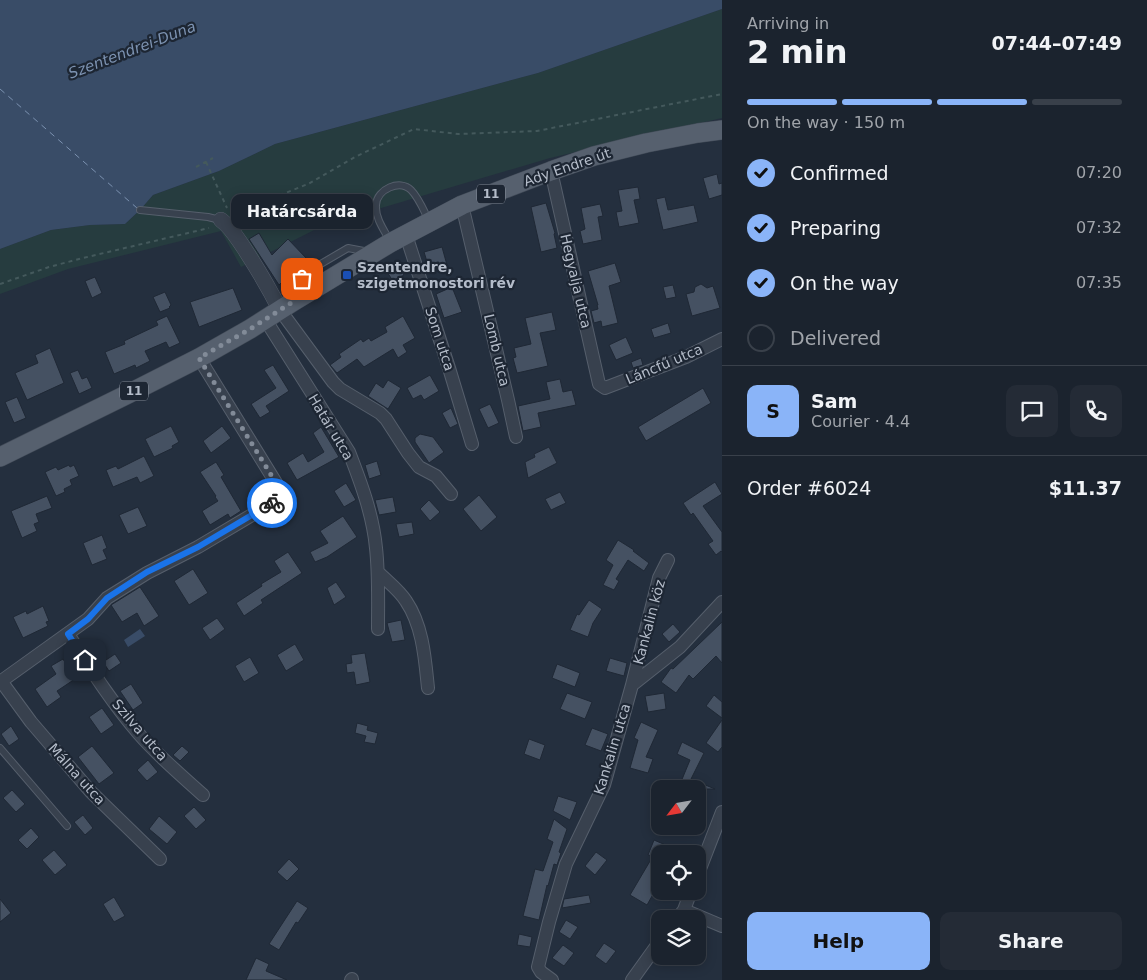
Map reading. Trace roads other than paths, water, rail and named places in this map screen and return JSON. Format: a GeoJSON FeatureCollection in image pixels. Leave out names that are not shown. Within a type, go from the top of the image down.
{"type":"FeatureCollection","features":[{"type":"Feature","properties":{"kind":"main road","name":"Ady Endre út"},"geometry":{"type":"LineString","coordinates":[[280,310],[391,243],[462,205],[594,156],[646,143],[722,130]]}},
{"type":"Feature","properties":{"kind":"main road","name":"11"},"geometry":{"type":"LineString","coordinates":[[0,457],[199,358],[280,310]]}},
{"type":"Feature","properties":{"kind":"street","name":"Hegyalja utca"},"geometry":{"type":"LineString","coordinates":[[550,171],[599,384],[605,388]]}},
{"type":"Feature","properties":{"kind":"street","name":"Lomb utca"},"geometry":{"type":"LineString","coordinates":[[462,205],[516,437]]}},
{"type":"Feature","properties":{"kind":"street"},"geometry":{"type":"LineString","coordinates":[[225,217],[266,283],[280,310],[333,382],[340,389],[380,413],[419,467],[436,476],[451,494]]}},
{"type":"Feature","properties":{"kind":"street","name":"Som utca"},"geometry":{"type":"LineString","coordinates":[[391,243],[446,359],[472,444]]}},
{"type":"Feature","properties":{"kind":"street","name":"Határ utca"},"geometry":{"type":"LineString","coordinates":[[280,310],[349,452],[364,491],[371,518],[379,573],[378,629]]}},
{"type":"Feature","properties":{"kind":"street","name":"Láncfű utca"},"geometry":{"type":"LineString","coordinates":[[605,388],[686,357],[722,339]]}},
{"type":"Feature","properties":{"kind":"street"},"geometry":{"type":"LineString","coordinates":[[0,682],[88,619],[107,598],[147,572],[198,547],[278,500],[281,491],[199,358]]}},
{"type":"Feature","properties":{"kind":"street","name":"Kankalin köz"},"geometry":{"type":"LineString","coordinates":[[632,685],[659,578],[668,560]]}},
{"type":"Feature","properties":{"kind":"street"},"geometry":{"type":"LineString","coordinates":[[379,573],[396,588],[412,611],[421,639],[428,688]]}},
{"type":"Feature","properties":{"kind":"street","name":"Kankalin utca"},"geometry":{"type":"LineString","coordinates":[[552,980],[541,972],[538,966],[549,922],[566,864],[604,785],[632,685],[680,648],[722,602]]}},
{"type":"Feature","properties":{"kind":"street","name":"Szilva utca"},"geometry":{"type":"LineString","coordinates":[[68,634],[103,688],[138,733],[203,795]]}},
{"type":"Feature","properties":{"kind":"street","name":"Málna utca"},"geometry":{"type":"LineString","coordinates":[[0,682],[31,722],[91,792],[160,860]]}},
{"type":"Feature","properties":{"kind":"street"},"geometry":{"type":"LineString","coordinates":[[706,853],[722,812]]}},
{"type":"Feature","properties":{"kind":"street"},"geometry":{"type":"LineString","coordinates":[[706,921],[722,926]]}},
{"type":"Feature","properties":{"kind":"street"},"geometry":{"type":"LineString","coordinates":[[632,980],[651,954]]}},
{"type":"Feature","properties":{"kind":"lane"},"geometry":{"type":"LineString","coordinates":[[391,243],[376,216],[376,204],[379,195],[390,186],[402,185],[411,190],[430,222]]}},
{"type":"Feature","properties":{"kind":"lane"},"geometry":{"type":"LineString","coordinates":[[140,210],[225,217]]}},
{"type":"Feature","properties":{"kind":"lane"},"geometry":{"type":"LineString","coordinates":[[0,748],[67,826]]}},
{"type":"Feature","properties":{"kind":"water","name":"Szentendrei-Duna"},"geometry":{"type":"Polygon","coordinates":[[[0,0],[722,0],[722,9],[538,73],[275,144],[219,171],[153,195],[125,224],[90,225],[51,230],[0,249],[0,0]]]}},
{"type":"Feature","properties":{"kind":"water"},"geometry":{"type":"Polygon","coordinates":[[[140,629],[145,636],[128,647],[124,640],[140,629]]]}},
{"type":"Feature","properties":{"kind":"place","name":"Szentendre, szigetmonostori rév"},"geometry":{"type":"Point","coordinates":[347,275]}},
{"type":"Feature","properties":{"kind":"place","name":"Határcsárda"},"geometry":{"type":"Point","coordinates":[302,279]}}]}
